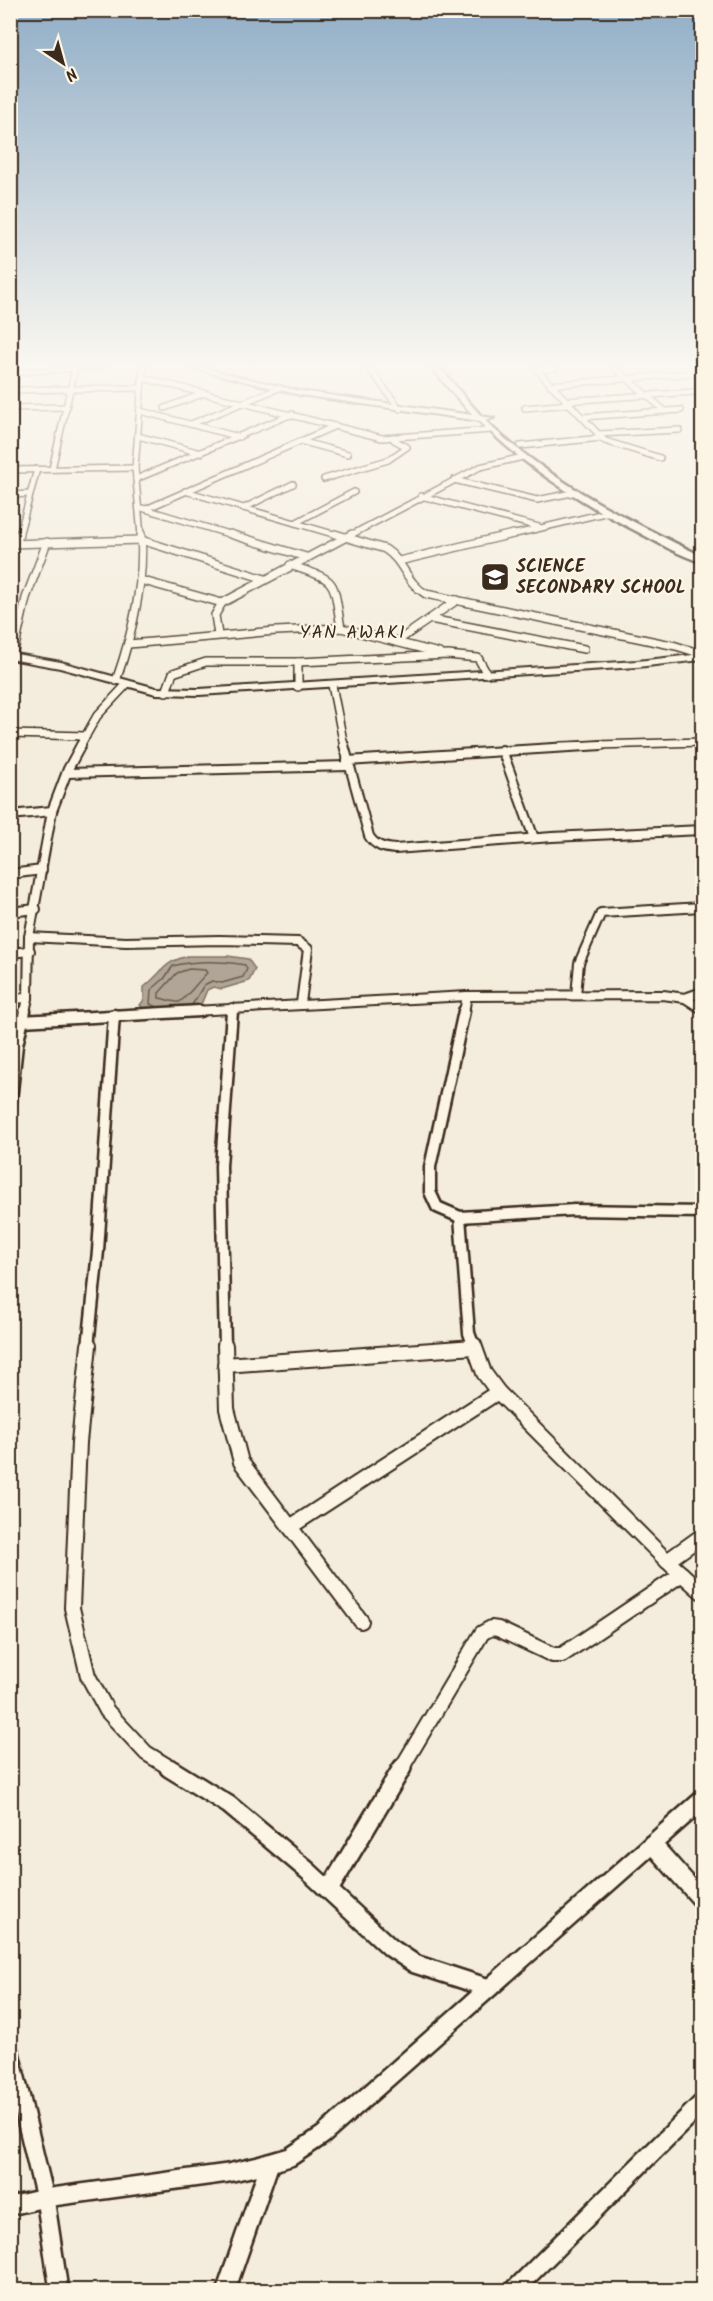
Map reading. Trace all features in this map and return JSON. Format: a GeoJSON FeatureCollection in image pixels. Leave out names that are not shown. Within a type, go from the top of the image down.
{"type":"FeatureCollection","features":[{"type":"Feature","properties":{"kind":"highway"},"geometry":{"type":"LineString","coordinates":[[552,475],[609,512],[702,559]]}},
{"type":"Feature","properties":{"kind":"highway"},"geometry":{"type":"LineString","coordinates":[[566,475],[635,519],[702,551]]}},
{"type":"Feature","properties":{"kind":"street"},"geometry":{"type":"LineString","coordinates":[[35,475],[14,543],[141,540],[265,579]]}},
{"type":"Feature","properties":{"kind":"street"},"geometry":{"type":"LineString","coordinates":[[116,681],[129,644],[140,580],[141,540],[136,475]]}},
{"type":"Feature","properties":{"kind":"street"},"geometry":{"type":"LineString","coordinates":[[136,479],[145,475]]}},
{"type":"Feature","properties":{"kind":"street"},"geometry":{"type":"LineString","coordinates":[[146,509],[221,475]]}},
{"type":"Feature","properties":{"kind":"street"},"geometry":{"type":"LineString","coordinates":[[324,479],[336,475]]}},
{"type":"Feature","properties":{"kind":"street"},"geometry":{"type":"LineString","coordinates":[[218,635],[215,615],[222,603],[290,565],[464,475]]}},
{"type":"Feature","properties":{"kind":"street"},"geometry":{"type":"LineString","coordinates":[[454,480],[537,500],[577,492]]}},
{"type":"Feature","properties":{"kind":"street"},"geometry":{"type":"LineString","coordinates":[[244,508],[293,484]]}},
{"type":"Feature","properties":{"kind":"street"},"geometry":{"type":"LineString","coordinates":[[185,491],[385,549],[395,555],[413,587],[426,594],[676,646],[702,655]]}},
{"type":"Feature","properties":{"kind":"street"},"geometry":{"type":"LineString","coordinates":[[295,523],[354,492]]}},
{"type":"Feature","properties":{"kind":"street"},"geometry":{"type":"LineString","coordinates":[[10,495],[30,494]]}},
{"type":"Feature","properties":{"kind":"street"},"geometry":{"type":"LineString","coordinates":[[422,496],[542,528]]}},
{"type":"Feature","properties":{"kind":"street"},"geometry":{"type":"LineString","coordinates":[[138,506],[306,557]]}},
{"type":"Feature","properties":{"kind":"street"},"geometry":{"type":"LineString","coordinates":[[399,561],[609,512]]}},
{"type":"Feature","properties":{"kind":"street"},"geometry":{"type":"LineString","coordinates":[[47,542],[26,598],[20,637],[12,656],[62,665],[126,685],[166,692],[225,692],[332,685],[702,655]]}},
{"type":"Feature","properties":{"kind":"street"},"geometry":{"type":"LineString","coordinates":[[290,565],[326,577],[333,583],[341,628]]}},
{"type":"Feature","properties":{"kind":"street"},"geometry":{"type":"LineString","coordinates":[[140,580],[222,603]]}},
{"type":"Feature","properties":{"kind":"street"},"geometry":{"type":"LineString","coordinates":[[396,642],[457,600]]}},
{"type":"Feature","properties":{"kind":"street"},"geometry":{"type":"LineString","coordinates":[[430,619],[584,649]]}},
{"type":"Feature","properties":{"kind":"street"},"geometry":{"type":"LineString","coordinates":[[129,644],[218,635],[341,628],[448,655]]}},
{"type":"Feature","properties":{"kind":"street"},"geometry":{"type":"LineString","coordinates":[[166,692],[173,673],[198,664],[448,655],[477,657],[487,674]]}},
{"type":"Feature","properties":{"kind":"street"},"geometry":{"type":"LineString","coordinates":[[298,662],[298,687]]}},
{"type":"Feature","properties":{"kind":"street"},"geometry":{"type":"LineString","coordinates":[[11,1104],[14,1046],[28,998],[29,937],[36,909],[52,811],[67,773],[86,736],[104,706],[126,685]]}},
{"type":"Feature","properties":{"kind":"street"},"geometry":{"type":"LineString","coordinates":[[332,685],[348,763],[369,836],[371,842],[379,846],[395,849],[534,838],[702,830]]}},
{"type":"Feature","properties":{"kind":"street"},"geometry":{"type":"LineString","coordinates":[[10,734],[86,736]]}},
{"type":"Feature","properties":{"kind":"street"},"geometry":{"type":"LineString","coordinates":[[67,773],[348,763],[601,744],[702,742]]}},
{"type":"Feature","properties":{"kind":"street"},"geometry":{"type":"LineString","coordinates":[[502,750],[534,838]]}},
{"type":"Feature","properties":{"kind":"street"},"geometry":{"type":"LineString","coordinates":[[10,815],[52,811]]}},
{"type":"Feature","properties":{"kind":"street"},"geometry":{"type":"LineString","coordinates":[[10,874],[42,870]]}},
{"type":"Feature","properties":{"kind":"street"},"geometry":{"type":"LineString","coordinates":[[576,995],[574,980],[578,960],[601,913],[702,908]]}},
{"type":"Feature","properties":{"kind":"street"},"geometry":{"type":"LineString","coordinates":[[10,912],[36,909]]}},
{"type":"Feature","properties":{"kind":"street"},"geometry":{"type":"LineString","coordinates":[[29,937],[126,942],[219,940],[298,942],[308,949],[301,1003]]}},
{"type":"Feature","properties":{"kind":"street"},"geometry":{"type":"LineString","coordinates":[[10,953],[30,951]]}},
{"type":"Feature","properties":{"kind":"street"},"geometry":{"type":"LineString","coordinates":[[22,1021],[301,1003],[467,996],[663,995],[685,998],[702,992]]}},
{"type":"Feature","properties":{"kind":"street"},"geometry":{"type":"LineString","coordinates":[[467,996],[430,1167],[430,1192],[437,1207],[460,1217],[573,1210],[702,1212]]}},
{"type":"Feature","properties":{"kind":"street"},"geometry":{"type":"LineString","coordinates":[[10,999],[28,998]]}},
{"type":"Feature","properties":{"kind":"street"},"geometry":{"type":"LineString","coordinates":[[685,998],[702,1010]]}},
{"type":"Feature","properties":{"kind":"street"},"geometry":{"type":"LineString","coordinates":[[232,1008],[221,1166],[227,1409],[241,1462],[361,1621]]}},
{"type":"Feature","properties":{"kind":"street"},"geometry":{"type":"LineString","coordinates":[[114,1015],[98,1251],[79,1442],[72,1608],[88,1676],[107,1711],[146,1753],[229,1805],[329,1890],[392,1948],[415,1964],[489,1988]]}},
{"type":"Feature","properties":{"kind":"street"},"geometry":{"type":"LineString","coordinates":[[460,1217],[468,1323],[484,1373],[498,1392],[682,1575],[702,1592]]}},
{"type":"Feature","properties":{"kind":"street"},"geometry":{"type":"LineString","coordinates":[[225,1365],[474,1347]]}},
{"type":"Feature","properties":{"kind":"street"},"geometry":{"type":"LineString","coordinates":[[290,1527],[498,1392]]}},
{"type":"Feature","properties":{"kind":"street"},"geometry":{"type":"LineString","coordinates":[[668,1561],[702,1536]]}},
{"type":"Feature","properties":{"kind":"street"},"geometry":{"type":"LineString","coordinates":[[329,1890],[482,1633],[491,1628],[498,1629],[553,1656],[562,1655],[682,1575]]}},
{"type":"Feature","properties":{"kind":"street"},"geometry":{"type":"LineString","coordinates":[[10,2206],[45,2198],[228,2173],[290,2157],[323,2135],[702,1800]]}},
{"type":"Feature","properties":{"kind":"street"},"geometry":{"type":"LineString","coordinates":[[652,1844],[702,1900]]}},
{"type":"Feature","properties":{"kind":"street"},"geometry":{"type":"LineString","coordinates":[[10,2053],[45,2198],[59,2290]]}},
{"type":"Feature","properties":{"kind":"street"},"geometry":{"type":"LineString","coordinates":[[514,2290],[702,2103]]}},
{"type":"Feature","properties":{"kind":"street"},"geometry":{"type":"LineString","coordinates":[[226,2290],[270,2163]]}},
{"type":"Feature","properties":{"kind":"water"},"geometry":{"type":"Polygon","coordinates":[[[188,956],[228,956],[248,959],[255,969],[249,981],[222,989],[213,987],[207,990],[202,1002],[195,1010],[158,1012],[145,1009],[140,1005],[144,1000],[144,987],[168,964],[188,956]]]}},
{"type":"Feature","properties":{"kind":"place","name":"SCIENCE SECONDARY SCHOOL"},"geometry":{"type":"Point","coordinates":[495,577]}},
{"type":"Feature","properties":{"kind":"district","name":"YAN AWAKI"},"geometry":{"type":"Point","coordinates":[353,633]}}]}
